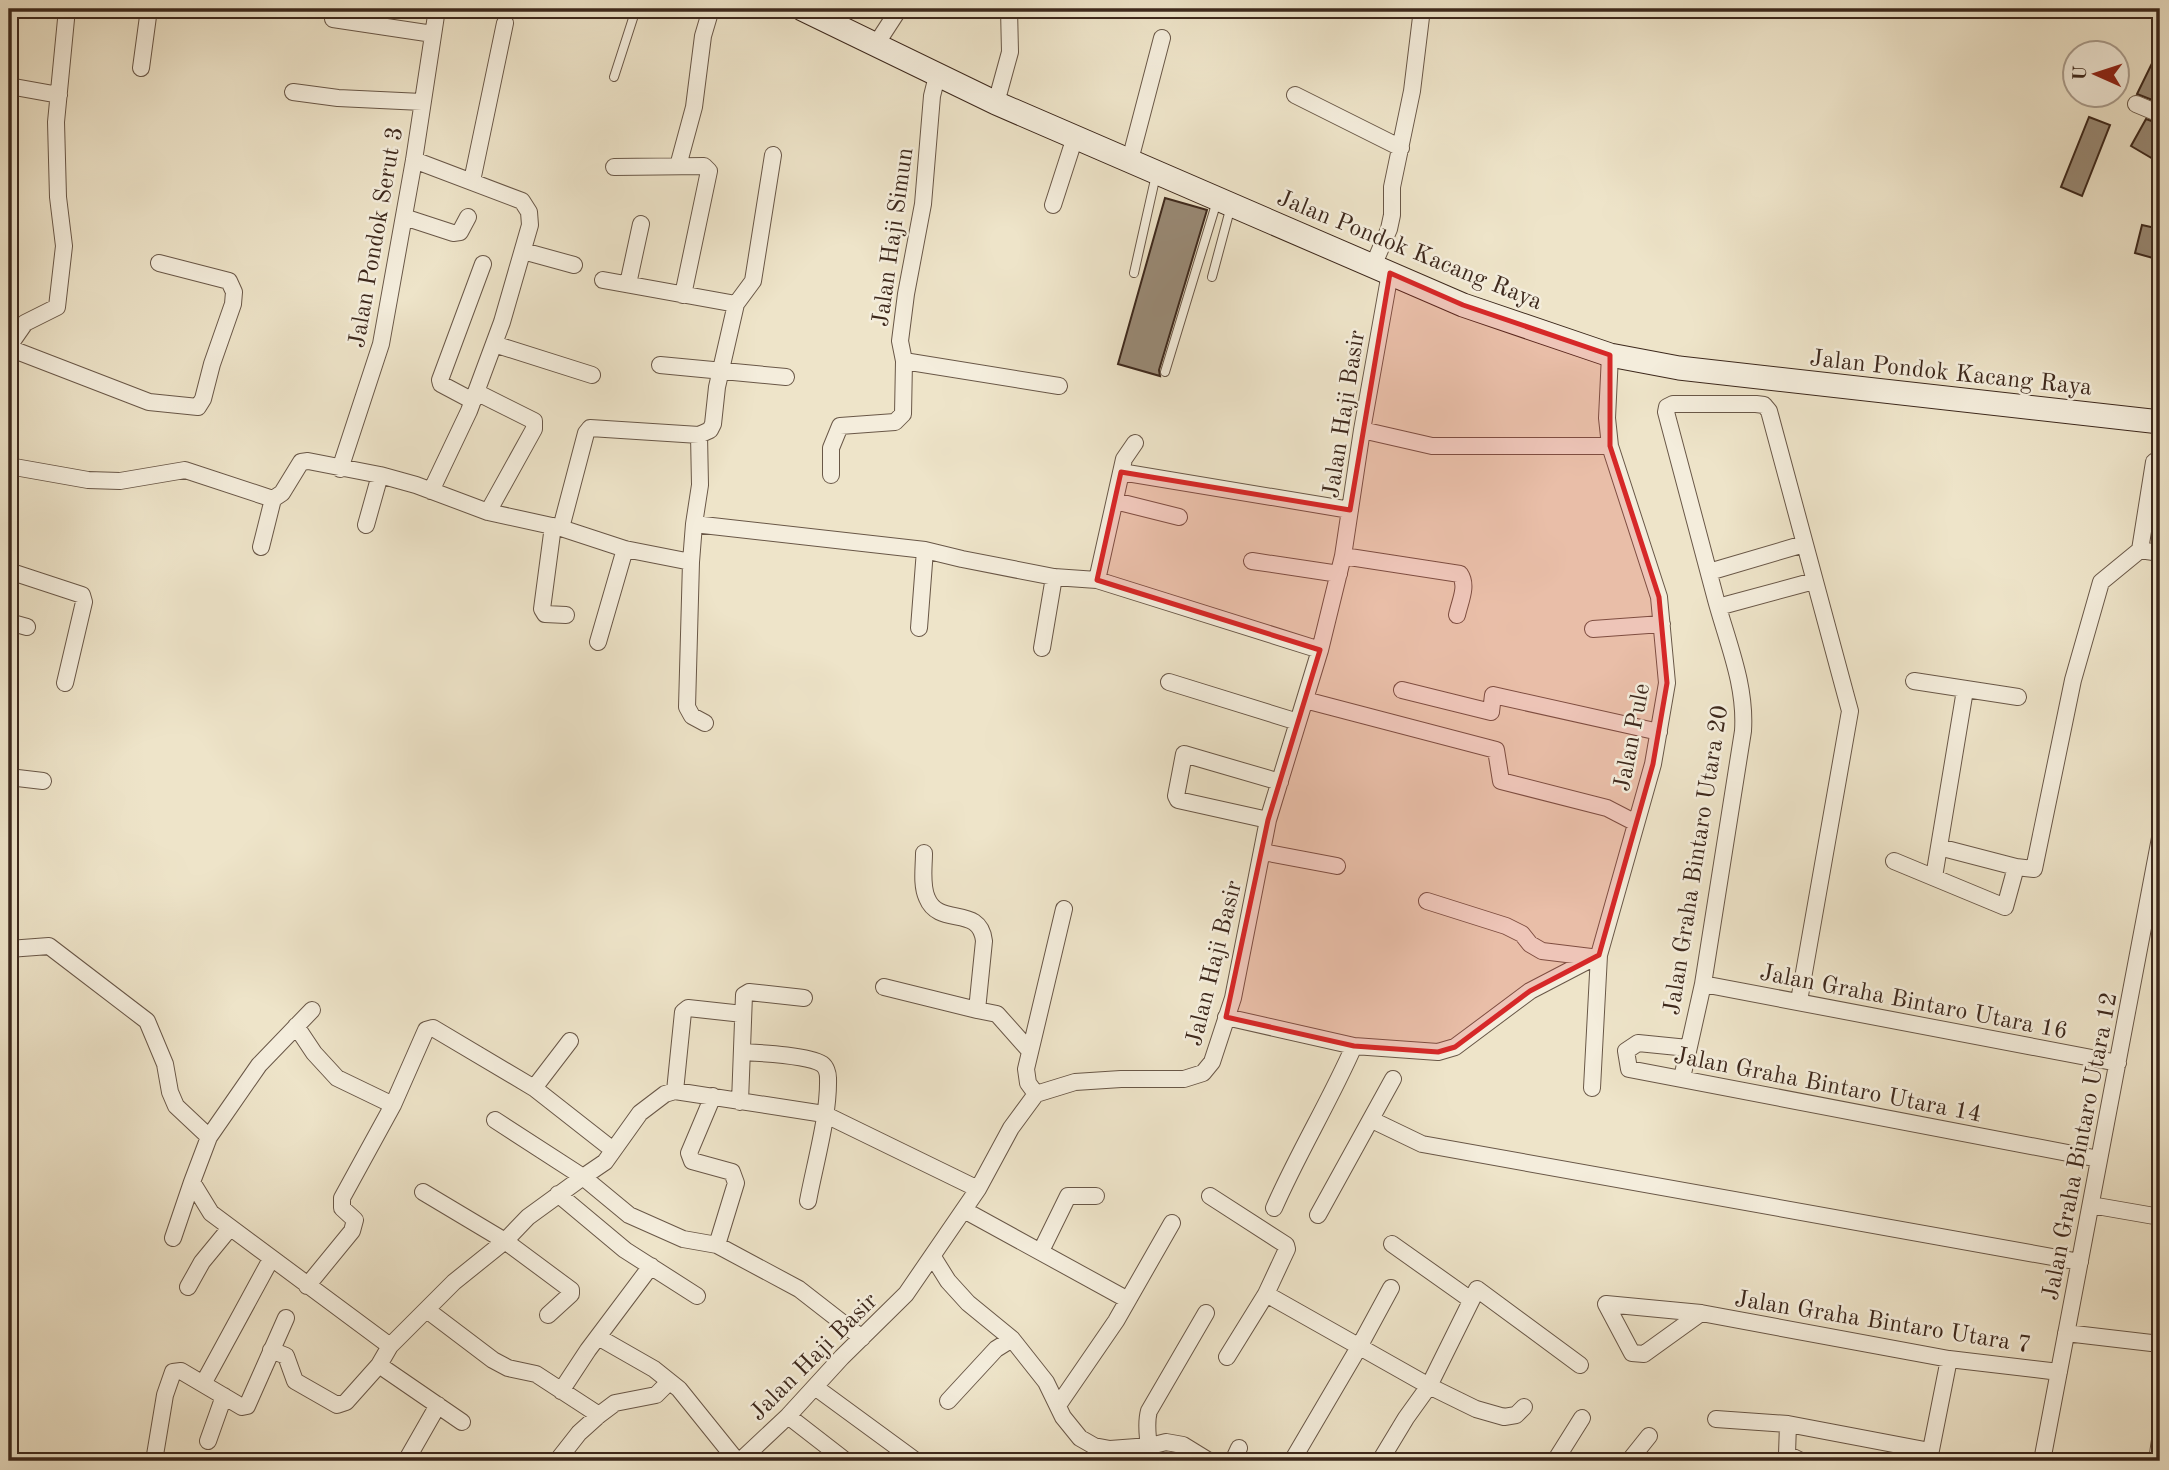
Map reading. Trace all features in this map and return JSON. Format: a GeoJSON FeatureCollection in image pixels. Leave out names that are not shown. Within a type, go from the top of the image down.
{"type":"FeatureCollection","features":[{"type":"Feature","properties":{"kind":"main road","name":"Jalan Pondok Kacang Raya"},"geometry":{"type":"LineString","coordinates":[[802,9],[996,103],[1463,305],[1610,355],[1679,368],[2160,422]]}},
{"type":"Feature","properties":{"kind":"street"},"geometry":{"type":"LineString","coordinates":[[67,9],[56,122],[58,197],[64,246],[57,307],[25,323],[9,347],[149,402],[198,407],[203,399],[233,304],[234,292],[229,281],[159,263]]}},
{"type":"Feature","properties":{"kind":"street"},"geometry":{"type":"LineString","coordinates":[[141,68],[149,9]]}},
{"type":"Feature","properties":{"kind":"street","name":"Jalan Pondok Serut 3"},"geometry":{"type":"LineString","coordinates":[[340,469],[381,344],[414,160],[437,9]]}},
{"type":"Feature","properties":{"kind":"street"},"geometry":{"type":"LineString","coordinates":[[678,166],[694,107],[703,36],[711,9]]}},
{"type":"Feature","properties":{"kind":"street"},"geometry":{"type":"LineString","coordinates":[[875,46],[899,9]]}},
{"type":"Feature","properties":{"kind":"street"},"geometry":{"type":"LineString","coordinates":[[996,103],[1010,52],[1010,9]]}},
{"type":"Feature","properties":{"kind":"street","name":"Jalan Haji Basir"},"geometry":{"type":"LineString","coordinates":[[738,1461],[788,1416],[906,1294],[978,1189],[1012,1128],[1035,1094],[1075,1083],[1121,1079],[1184,1079],[1203,1073],[1212,1062],[1233,998],[1268,820],[1320,650],[1343,556],[1362,429],[1381,269],[1392,215],[1392,187],[1412,91],[1422,9]]}},
{"type":"Feature","properties":{"kind":"street"},"geometry":{"type":"LineString","coordinates":[[333,19],[433,33]]}},
{"type":"Feature","properties":{"kind":"street"},"geometry":{"type":"LineString","coordinates":[[472,181],[505,23]]}},
{"type":"Feature","properties":{"kind":"street"},"geometry":{"type":"LineString","coordinates":[[1130,160],[1162,38]]}},
{"type":"Feature","properties":{"kind":"street","name":"Jalan Haji Simun"},"geometry":{"type":"LineString","coordinates":[[831,475],[831,448],[840,426],[895,422],[903,414],[904,362],[900,341],[923,204],[932,96],[937,76]]}},
{"type":"Feature","properties":{"kind":"street"},"geometry":{"type":"LineString","coordinates":[[9,86],[59,95]]}},
{"type":"Feature","properties":{"kind":"street"},"geometry":{"type":"LineString","coordinates":[[293,92],[338,98],[422,102]]}},
{"type":"Feature","properties":{"kind":"street"},"geometry":{"type":"LineString","coordinates":[[1296,95],[1401,148]]}},
{"type":"Feature","properties":{"kind":"street"},"geometry":{"type":"LineString","coordinates":[[2136,104],[2160,114]]}},
{"type":"Feature","properties":{"kind":"street"},"geometry":{"type":"LineString","coordinates":[[1053,205],[1074,137]]}},
{"type":"Feature","properties":{"kind":"street"},"geometry":{"type":"LineString","coordinates":[[566,615],[545,614],[542,609],[557,527],[586,433],[590,429],[699,435],[710,430],[736,304],[753,281],[773,155]]}},
{"type":"Feature","properties":{"kind":"street"},"geometry":{"type":"LineString","coordinates":[[414,160],[522,201],[527,206],[530,225],[475,397],[431,491]]}},
{"type":"Feature","properties":{"kind":"street"},"geometry":{"type":"LineString","coordinates":[[614,167],[704,166],[709,172],[684,295]]}},
{"type":"Feature","properties":{"kind":"street"},"geometry":{"type":"LineString","coordinates":[[404,217],[453,233],[460,232],[468,217]]}},
{"type":"Feature","properties":{"kind":"street"},"geometry":{"type":"LineString","coordinates":[[628,284],[641,223]]}},
{"type":"Feature","properties":{"kind":"street"},"geometry":{"type":"LineString","coordinates":[[523,251],[574,265]]}},
{"type":"Feature","properties":{"kind":"street"},"geometry":{"type":"LineString","coordinates":[[482,264],[440,380],[441,384],[534,421],[534,429],[488,512]]}},
{"type":"Feature","properties":{"kind":"street"},"geometry":{"type":"LineString","coordinates":[[603,280],[736,304]]}},
{"type":"Feature","properties":{"kind":"street"},"geometry":{"type":"LineString","coordinates":[[494,344],[592,375]]}},
{"type":"Feature","properties":{"kind":"street","name":"Jalan Pule"},"geometry":{"type":"LineString","coordinates":[[1592,1088],[1595,956],[1653,764],[1667,683],[1659,597],[1610,446],[1607,418],[1610,355]]}},
{"type":"Feature","properties":{"kind":"street"},"geometry":{"type":"LineString","coordinates":[[904,362],[1059,386]]}},
{"type":"Feature","properties":{"kind":"street"},"geometry":{"type":"LineString","coordinates":[[660,365],[786,377]]}},
{"type":"Feature","properties":{"kind":"street","name":"Jalan Graha Bintaro Utara 20"},"geometry":{"type":"LineString","coordinates":[[1682,1078],[1703,984],[1745,709],[1742,686],[1718,607],[1666,412],[1667,407],[1673,404],[1764,405],[1769,411],[1804,544]]}},
{"type":"Feature","properties":{"kind":"street"},"geometry":{"type":"LineString","coordinates":[[1362,429],[1432,446],[1610,446]]}},
{"type":"Feature","properties":{"kind":"street"},"geometry":{"type":"LineString","coordinates":[[699,435],[700,485],[691,562],[687,707],[692,716],[705,723]]}},
{"type":"Feature","properties":{"kind":"street"},"geometry":{"type":"LineString","coordinates":[[1097,580],[1121,472],[1127,452],[1135,443]]}},
{"type":"Feature","properties":{"kind":"street"},"geometry":{"type":"LineString","coordinates":[[1939,846],[2016,867],[2034,869],[2074,680],[2101,582],[2140,550],[2154,462],[2160,458]]}},
{"type":"Feature","properties":{"kind":"street"},"geometry":{"type":"LineString","coordinates":[[261,547],[273,499],[282,493],[301,462],[316,462],[380,475],[488,512],[557,527],[625,549],[691,562]]}},
{"type":"Feature","properties":{"kind":"street"},"geometry":{"type":"LineString","coordinates":[[9,466],[99,481],[120,481],[185,470],[273,499]]}},
{"type":"Feature","properties":{"kind":"street"},"geometry":{"type":"LineString","coordinates":[[1121,472],[1350,510]]}},
{"type":"Feature","properties":{"kind":"street"},"geometry":{"type":"LineString","coordinates":[[366,525],[380,475]]}},
{"type":"Feature","properties":{"kind":"street"},"geometry":{"type":"LineString","coordinates":[[1115,501],[1179,517]]}},
{"type":"Feature","properties":{"kind":"street"},"geometry":{"type":"LineString","coordinates":[[694,524],[925,550],[1054,577],[1097,580],[1320,650]]}},
{"type":"Feature","properties":{"kind":"street"},"geometry":{"type":"LineString","coordinates":[[1709,572],[1804,544],[1850,711],[1798,1001]]}},
{"type":"Feature","properties":{"kind":"street"},"geometry":{"type":"LineString","coordinates":[[598,642],[625,549]]}},
{"type":"Feature","properties":{"kind":"street"},"geometry":{"type":"LineString","coordinates":[[919,628],[925,550]]}},
{"type":"Feature","properties":{"kind":"street"},"geometry":{"type":"LineString","coordinates":[[2140,550],[2160,553]]}},
{"type":"Feature","properties":{"kind":"street"},"geometry":{"type":"LineString","coordinates":[[1343,556],[1460,574],[1464,588],[1457,615]]}},
{"type":"Feature","properties":{"kind":"street"},"geometry":{"type":"LineString","coordinates":[[1252,561],[1339,574]]}},
{"type":"Feature","properties":{"kind":"street"},"geometry":{"type":"LineString","coordinates":[[9,571],[82,595],[83,603],[65,683]]}},
{"type":"Feature","properties":{"kind":"street"},"geometry":{"type":"LineString","coordinates":[[1042,648],[1054,577]]}},
{"type":"Feature","properties":{"kind":"street"},"geometry":{"type":"LineString","coordinates":[[1718,607],[1814,581]]}},
{"type":"Feature","properties":{"kind":"street"},"geometry":{"type":"LineString","coordinates":[[9,622],[27,626]]}},
{"type":"Feature","properties":{"kind":"street"},"geometry":{"type":"LineString","coordinates":[[1593,629],[1662,624]]}},
{"type":"Feature","properties":{"kind":"street"},"geometry":{"type":"LineString","coordinates":[[1914,681],[2018,697]]}},
{"type":"Feature","properties":{"kind":"street"},"geometry":{"type":"LineString","coordinates":[[1168,682],[1298,722]]}},
{"type":"Feature","properties":{"kind":"street"},"geometry":{"type":"LineString","coordinates":[[1402,690],[1491,712],[1493,695],[1659,732]]}},
{"type":"Feature","properties":{"kind":"street"},"geometry":{"type":"LineString","coordinates":[[1934,877],[1965,690]]}},
{"type":"Feature","properties":{"kind":"street"},"geometry":{"type":"LineString","coordinates":[[1305,700],[1496,750],[1501,781],[1607,808],[1636,823]]}},
{"type":"Feature","properties":{"kind":"street"},"geometry":{"type":"LineString","coordinates":[[1268,820],[1178,800],[1184,754],[1280,782]]}},
{"type":"Feature","properties":{"kind":"street"},"geometry":{"type":"LineString","coordinates":[[9,777],[43,781]]}},
{"type":"Feature","properties":{"kind":"street","name":"Jalan Graha Bintaro Utara 12"},"geometry":{"type":"LineString","coordinates":[[2042,1461],[2160,838]]}},
{"type":"Feature","properties":{"kind":"street"},"geometry":{"type":"LineString","coordinates":[[1263,852],[1337,866]]}},
{"type":"Feature","properties":{"kind":"street"},"geometry":{"type":"LineString","coordinates":[[924,853],[924,890],[932,907],[943,914],[975,921],[983,931],[977,1010]]}},
{"type":"Feature","properties":{"kind":"street"},"geometry":{"type":"LineString","coordinates":[[1894,861],[2005,907],[2016,867]]}},
{"type":"Feature","properties":{"kind":"street"},"geometry":{"type":"LineString","coordinates":[[1427,901],[1506,926],[1522,934],[1530,944],[1542,951],[1595,956]]}},
{"type":"Feature","properties":{"kind":"street"},"geometry":{"type":"LineString","coordinates":[[1035,1094],[1028,1083],[1026,1069],[1063,909]]}},
{"type":"Feature","properties":{"kind":"street"},"geometry":{"type":"LineString","coordinates":[[9,949],[49,946],[147,1021],[164,1064],[170,1093],[176,1106],[209,1137]]}},
{"type":"Feature","properties":{"kind":"street"},"geometry":{"type":"LineString","coordinates":[[1226,1017],[1354,1046],[1438,1052],[1455,1047],[1530,991],[1595,956]]}},
{"type":"Feature","properties":{"kind":"street","name":"Jalan Graha Bintaro Utara 16"},"geometry":{"type":"LineString","coordinates":[[1703,984],[2118,1063]]}},
{"type":"Feature","properties":{"kind":"street"},"geometry":{"type":"LineString","coordinates":[[884,987],[997,1014],[1029,1050]]}},
{"type":"Feature","properties":{"kind":"street"},"geometry":{"type":"LineString","coordinates":[[740,1102],[746,992],[804,999]]}},
{"type":"Feature","properties":{"kind":"street"},"geometry":{"type":"LineString","coordinates":[[675,1091],[683,1012],[688,1008],[743,1014]]}},
{"type":"Feature","properties":{"kind":"street"},"geometry":{"type":"LineString","coordinates":[[173,1238],[209,1137],[259,1065],[312,1010]]}},
{"type":"Feature","properties":{"kind":"street"},"geometry":{"type":"LineString","coordinates":[[296,1026],[314,1053],[337,1078],[393,1105]]}},
{"type":"Feature","properties":{"kind":"street"},"geometry":{"type":"LineString","coordinates":[[307,1286],[352,1231],[355,1220],[342,1208],[342,1198],[393,1105],[426,1030],[430,1028],[534,1088],[612,1150]]}},
{"type":"Feature","properties":{"kind":"street"},"geometry":{"type":"LineString","coordinates":[[534,1088],[570,1041]]}},
{"type":"Feature","properties":{"kind":"street","name":"Jalan Graha Bintaro Utara 14"},"geometry":{"type":"LineString","coordinates":[[1688,1048],[1638,1043],[1626,1051],[1629,1069],[2099,1160]]}},
{"type":"Feature","properties":{"kind":"street"},"geometry":{"type":"LineString","coordinates":[[1274,1208],[1334,1092],[1354,1046]]}},
{"type":"Feature","properties":{"kind":"street"},"geometry":{"type":"LineString","coordinates":[[742,1052],[792,1056],[821,1063],[827,1069],[829,1077],[824,1114],[808,1201]]}},
{"type":"Feature","properties":{"kind":"street"},"geometry":{"type":"LineString","coordinates":[[1318,1215],[1393,1079]]}},
{"type":"Feature","properties":{"kind":"street"},"geometry":{"type":"LineString","coordinates":[[271,1350],[286,1356],[295,1381],[337,1405],[346,1402],[379,1365],[390,1346],[454,1282],[505,1241],[528,1217],[604,1162],[640,1113],[665,1094],[675,1091],[824,1114],[978,1189]]}},
{"type":"Feature","properties":{"kind":"street"},"geometry":{"type":"LineString","coordinates":[[712,1096],[689,1153],[692,1161],[732,1172],[736,1177],[718,1245]]}},
{"type":"Feature","properties":{"kind":"street"},"geometry":{"type":"LineString","coordinates":[[495,1120],[583,1177],[629,1215],[683,1239],[718,1245],[799,1289],[862,1338]]}},
{"type":"Feature","properties":{"kind":"street"},"geometry":{"type":"LineString","coordinates":[[1372,1120],[1422,1144],[2080,1262]]}},
{"type":"Feature","properties":{"kind":"street"},"geometry":{"type":"LineString","coordinates":[[192,1182],[211,1213],[390,1346]]}},
{"type":"Feature","properties":{"kind":"street"},"geometry":{"type":"LineString","coordinates":[[423,1192],[505,1241],[570,1290],[571,1294],[548,1315]]}},
{"type":"Feature","properties":{"kind":"street"},"geometry":{"type":"LineString","coordinates":[[558,1194],[625,1250],[697,1296]]}},
{"type":"Feature","properties":{"kind":"street"},"geometry":{"type":"LineString","coordinates":[[1041,1251],[1068,1196],[1096,1196]]}},
{"type":"Feature","properties":{"kind":"street"},"geometry":{"type":"LineString","coordinates":[[1210,1196],[1286,1245],[1287,1249],[1266,1294],[1227,1357]]}},
{"type":"Feature","properties":{"kind":"street"},"geometry":{"type":"LineString","coordinates":[[2091,1205],[2160,1217]]}},
{"type":"Feature","properties":{"kind":"street"},"geometry":{"type":"LineString","coordinates":[[964,1210],[1128,1300]]}},
{"type":"Feature","properties":{"kind":"street"},"geometry":{"type":"LineString","coordinates":[[1059,1405],[1116,1321],[1172,1223]]}},
{"type":"Feature","properties":{"kind":"street"},"geometry":{"type":"LineString","coordinates":[[188,1287],[202,1262],[230,1228]]}},
{"type":"Feature","properties":{"kind":"street"},"geometry":{"type":"LineString","coordinates":[[1392,1244],[1471,1300]]}},
{"type":"Feature","properties":{"kind":"street"},"geometry":{"type":"LineString","coordinates":[[933,1257],[948,1281],[968,1303],[1013,1339],[1046,1382],[1063,1418],[1080,1438],[1094,1446],[1149,1454],[1166,1442],[1182,1444],[1209,1461]]}},
{"type":"Feature","properties":{"kind":"street"},"geometry":{"type":"LineString","coordinates":[[203,1384],[271,1259]]}},
{"type":"Feature","properties":{"kind":"street"},"geometry":{"type":"LineString","coordinates":[[561,1391],[651,1266]]}},
{"type":"Feature","properties":{"kind":"street"},"geometry":{"type":"LineString","coordinates":[[1292,1461],[1391,1288]]}},
{"type":"Feature","properties":{"kind":"street"},"geometry":{"type":"LineString","coordinates":[[1380,1461],[1429,1386],[1476,1290],[1479,1289],[1580,1365]]}},
{"type":"Feature","properties":{"kind":"street"},"geometry":{"type":"LineString","coordinates":[[1266,1294],[1429,1386],[1476,1409],[1504,1417],[1516,1415],[1524,1408]]}},
{"type":"Feature","properties":{"kind":"street","name":"Jalan Graha Bintaro Utara 7"},"geometry":{"type":"LineString","coordinates":[[1701,1313],[1644,1354],[1638,1355],[1632,1353],[1606,1306],[1608,1303],[1701,1313],[1949,1359],[2059,1373]]}},
{"type":"Feature","properties":{"kind":"street"},"geometry":{"type":"LineString","coordinates":[[427,1310],[493,1360],[508,1368],[536,1374],[599,1415]]}},
{"type":"Feature","properties":{"kind":"street"},"geometry":{"type":"LineString","coordinates":[[1149,1454],[1149,1411],[1206,1312]]}},
{"type":"Feature","properties":{"kind":"street"},"geometry":{"type":"LineString","coordinates":[[153,1461],[164,1395],[173,1372],[181,1371],[242,1407],[247,1406],[286,1318]]}},
{"type":"Feature","properties":{"kind":"street"},"geometry":{"type":"LineString","coordinates":[[2066,1333],[2160,1345]]}},
{"type":"Feature","properties":{"kind":"street"},"geometry":{"type":"LineString","coordinates":[[598,1337],[654,1369],[669,1382],[692,1403],[715,1436],[738,1461]]}},
{"type":"Feature","properties":{"kind":"street"},"geometry":{"type":"LineString","coordinates":[[948,1402],[996,1349],[1013,1339]]}},
{"type":"Feature","properties":{"kind":"street"},"geometry":{"type":"LineString","coordinates":[[1716,1419],[1788,1424],[1930,1456],[1949,1359]]}},
{"type":"Feature","properties":{"kind":"street"},"geometry":{"type":"LineString","coordinates":[[379,1365],[462,1422]]}},
{"type":"Feature","properties":{"kind":"street"},"geometry":{"type":"LineString","coordinates":[[557,1461],[579,1433],[615,1403],[656,1395],[669,1382]]}},
{"type":"Feature","properties":{"kind":"street"},"geometry":{"type":"LineString","coordinates":[[815,1387],[916,1461]]}},
{"type":"Feature","properties":{"kind":"street"},"geometry":{"type":"LineString","coordinates":[[208,1441],[224,1396]]}},
{"type":"Feature","properties":{"kind":"street"},"geometry":{"type":"LineString","coordinates":[[405,1461],[438,1405]]}},
{"type":"Feature","properties":{"kind":"street"},"geometry":{"type":"LineString","coordinates":[[788,1416],[846,1461]]}},
{"type":"Feature","properties":{"kind":"street"},"geometry":{"type":"LineString","coordinates":[[1559,1460],[1582,1418]]}},
{"type":"Feature","properties":{"kind":"street"},"geometry":{"type":"LineString","coordinates":[[1788,1424],[1787,1454],[1801,1461]]}},
{"type":"Feature","properties":{"kind":"street"},"geometry":{"type":"LineString","coordinates":[[1632,1457],[1649,1436]]}},
{"type":"Feature","properties":{"kind":"street"},"geometry":{"type":"LineString","coordinates":[[2157,1461],[2160,1440]]}},
{"type":"Feature","properties":{"kind":"lane"},"geometry":{"type":"LineString","coordinates":[[614,77],[636,9]]}},
{"type":"Feature","properties":{"kind":"lane"},"geometry":{"type":"LineString","coordinates":[[1134,273],[1157,172]]}},
{"type":"Feature","properties":{"kind":"lane"},"geometry":{"type":"LineString","coordinates":[[1212,277],[1225,201]]}},
{"type":"Feature","properties":{"kind":"lane"},"geometry":{"type":"LineString","coordinates":[[1165,372],[1225,201]]}},
{"type":"Feature","properties":{"kind":"highlighted area"},"geometry":{"type":"Polygon","coordinates":[[[1390,273],[1463,305],[1610,355],[1610,446],[1659,597],[1667,683],[1653,764],[1599,955],[1530,991],[1455,1047],[1438,1052],[1354,1046],[1226,1017],[1268,820],[1320,650],[1097,580],[1121,472],[1350,510],[1390,273]]]}},
{"type":"Feature","properties":{"kind":"building"},"geometry":{"type":"Polygon","coordinates":[[[2160,47],[2160,103],[2137,94],[2160,47]]]}},
{"type":"Feature","properties":{"kind":"building"},"geometry":{"type":"Polygon","coordinates":[[[2089,117],[2110,125],[2082,196],[2061,187],[2089,117]]]}},
{"type":"Feature","properties":{"kind":"building"},"geometry":{"type":"Polygon","coordinates":[[[2146,119],[2160,124],[2160,163],[2131,146],[2146,119]]]}},
{"type":"Feature","properties":{"kind":"building"},"geometry":{"type":"Polygon","coordinates":[[[1165,198],[1207,210],[1159,370],[1160,376],[1118,364],[1165,198]]]}},
{"type":"Feature","properties":{"kind":"building"},"geometry":{"type":"Polygon","coordinates":[[[2142,225],[2160,229],[2160,251],[2156,250],[2153,258],[2135,253],[2142,225]]]}}]}
